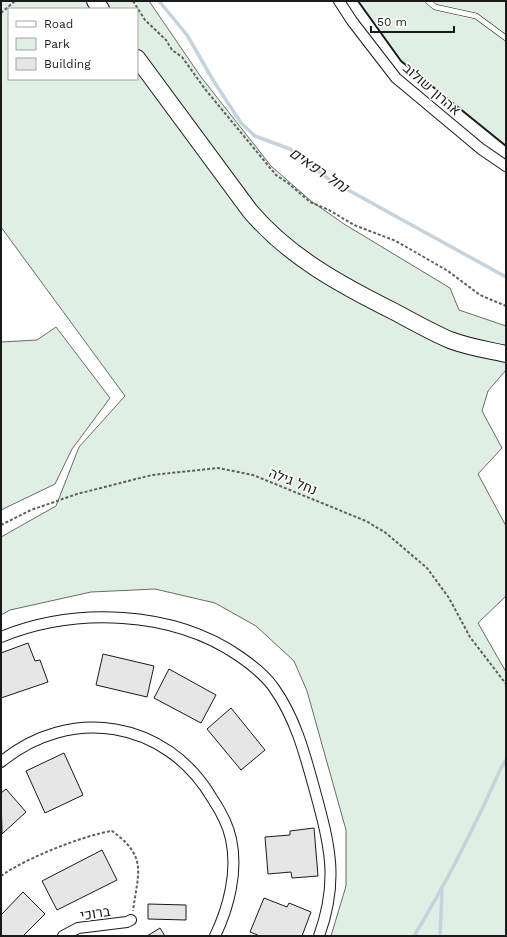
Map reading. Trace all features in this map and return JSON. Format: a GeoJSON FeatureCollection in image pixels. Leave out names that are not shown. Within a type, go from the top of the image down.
{"type":"FeatureCollection","features":[{"type":"Feature","properties":{"kind":"main road"},"geometry":{"type":"LineString","coordinates":[[138,59],[250,211],[286,248],[344,286],[445,337],[506,354]]}},
{"type":"Feature","properties":{"kind":"street","name":"אהרון שולוב"},"geometry":{"type":"LineString","coordinates":[[339,1],[352,21],[396,78],[481,149],[506,166]]}},
{"type":"Feature","properties":{"kind":"street"},"geometry":{"type":"LineString","coordinates":[[1,637],[32,627],[61,621],[110,618],[153,622],[174,626],[212,640],[230,650],[260,672],[274,687],[295,725],[326,833],[330,853],[330,879],[326,911],[319,936]]}},
{"type":"Feature","properties":{"kind":"street"},"geometry":{"type":"LineString","coordinates":[[1,762],[26,744],[42,736],[65,730],[89,728],[114,729],[130,732],[158,744],[173,753],[197,776],[208,790],[223,817],[231,840],[233,864],[230,895],[215,936]]}},
{"type":"Feature","properties":{"kind":"street","name":"ברוכי"},"geometry":{"type":"LineString","coordinates":[[63,936],[78,928],[127,922],[131,920]]}},
{"type":"Feature","properties":{"kind":"lane"},"geometry":{"type":"LineString","coordinates":[[428,1],[435,8],[476,16],[506,38]]}},
{"type":"Feature","properties":{"kind":"path"},"geometry":{"type":"LineString","coordinates":[[1,13],[14,1]]}},
{"type":"Feature","properties":{"kind":"path"},"geometry":{"type":"LineString","coordinates":[[138,9],[145,20],[166,40],[172,50],[182,57],[215,101],[276,175],[310,202],[329,210],[354,225],[396,241],[448,271],[480,295],[506,306]]}},
{"type":"Feature","properties":{"kind":"path","name":"נחל גילה"},"geometry":{"type":"LineString","coordinates":[[1,525],[30,510],[76,494],[152,475],[218,468],[253,475],[366,521],[386,533],[427,568],[449,598],[470,637],[506,684]]}},
{"type":"Feature","properties":{"kind":"path"},"geometry":{"type":"LineString","coordinates":[[1,876],[10,869],[59,847],[99,833],[112,831],[126,841],[139,863],[131,920]]}},
{"type":"Feature","properties":{"kind":"green space"},"geometry":{"type":"Polygon","coordinates":[[[1,1],[149,1],[201,77],[271,166],[311,201],[344,224],[450,288],[459,310],[506,326],[506,370],[488,391],[482,411],[502,448],[478,474],[506,526],[506,596],[478,623],[506,672],[506,936],[331,936],[346,886],[346,830],[307,691],[294,661],[256,626],[215,603],[155,589],[91,592],[10,610],[1,615],[1,537],[56,506],[79,447],[125,396],[1,227],[1,1]]]}},
{"type":"Feature","properties":{"kind":"green space"},"geometry":{"type":"Polygon","coordinates":[[[358,1],[506,1],[506,146],[401,61],[358,1]]]}},
{"type":"Feature","properties":{"kind":"green space"},"geometry":{"type":"Polygon","coordinates":[[[56,327],[110,398],[72,449],[55,484],[1,510],[1,342],[37,340],[56,327]]]}},
{"type":"Feature","properties":{"kind":"building"},"geometry":{"type":"Polygon","coordinates":[[[28,643],[35,661],[40,660],[48,682],[1,698],[1,653],[28,643]]]}},
{"type":"Feature","properties":{"kind":"building"},"geometry":{"type":"Polygon","coordinates":[[[103,654],[154,666],[147,697],[96,685],[103,654]]]}},
{"type":"Feature","properties":{"kind":"building"},"geometry":{"type":"Polygon","coordinates":[[[169,669],[216,695],[201,723],[154,698],[169,669]]]}},
{"type":"Feature","properties":{"kind":"building"},"geometry":{"type":"Polygon","coordinates":[[[231,708],[265,750],[241,770],[207,729],[231,708]]]}},
{"type":"Feature","properties":{"kind":"building"},"geometry":{"type":"Polygon","coordinates":[[[64,753],[83,795],[45,813],[26,771],[64,753]]]}},
{"type":"Feature","properties":{"kind":"building"},"geometry":{"type":"Polygon","coordinates":[[[6,789],[26,812],[2,834],[1,793],[6,789]]]}},
{"type":"Feature","properties":{"kind":"building"},"geometry":{"type":"Polygon","coordinates":[[[314,828],[318,876],[292,878],[291,872],[268,874],[265,837],[290,835],[290,831],[314,828]]]}},
{"type":"Feature","properties":{"kind":"building"},"geometry":{"type":"Polygon","coordinates":[[[102,850],[117,880],[57,910],[42,881],[102,850]]]}},
{"type":"Feature","properties":{"kind":"building"},"geometry":{"type":"Polygon","coordinates":[[[23,892],[45,914],[23,936],[1,936],[1,915],[23,892]]]}},
{"type":"Feature","properties":{"kind":"building"},"geometry":{"type":"Polygon","coordinates":[[[264,898],[287,907],[289,903],[311,912],[302,936],[260,936],[250,932],[264,898]]]}},
{"type":"Feature","properties":{"kind":"building"},"geometry":{"type":"Polygon","coordinates":[[[148,904],[186,905],[186,920],[148,919],[148,904]]]}},
{"type":"Feature","properties":{"kind":"building"},"geometry":{"type":"Polygon","coordinates":[[[160,928],[165,936],[147,936],[160,928]]]}},
{"type":"Feature","properties":{"kind":"waterway","name":"נחל רפאים"},"geometry":{"type":"LineString","coordinates":[[159,1],[187,35],[213,80],[241,123],[255,136],[290,149],[330,180],[506,277]]}},
{"type":"Feature","properties":{"kind":"waterway"},"geometry":{"type":"LineString","coordinates":[[414,936],[460,854],[506,760]]}},
{"type":"Feature","properties":{"kind":"waterway"},"geometry":{"type":"LineString","coordinates":[[440,936],[442,891]]}},
{"type":"Feature","properties":{"kind":"wall"},"geometry":{"type":"LineString","coordinates":[[358,1],[401,61],[506,146]]}}]}
